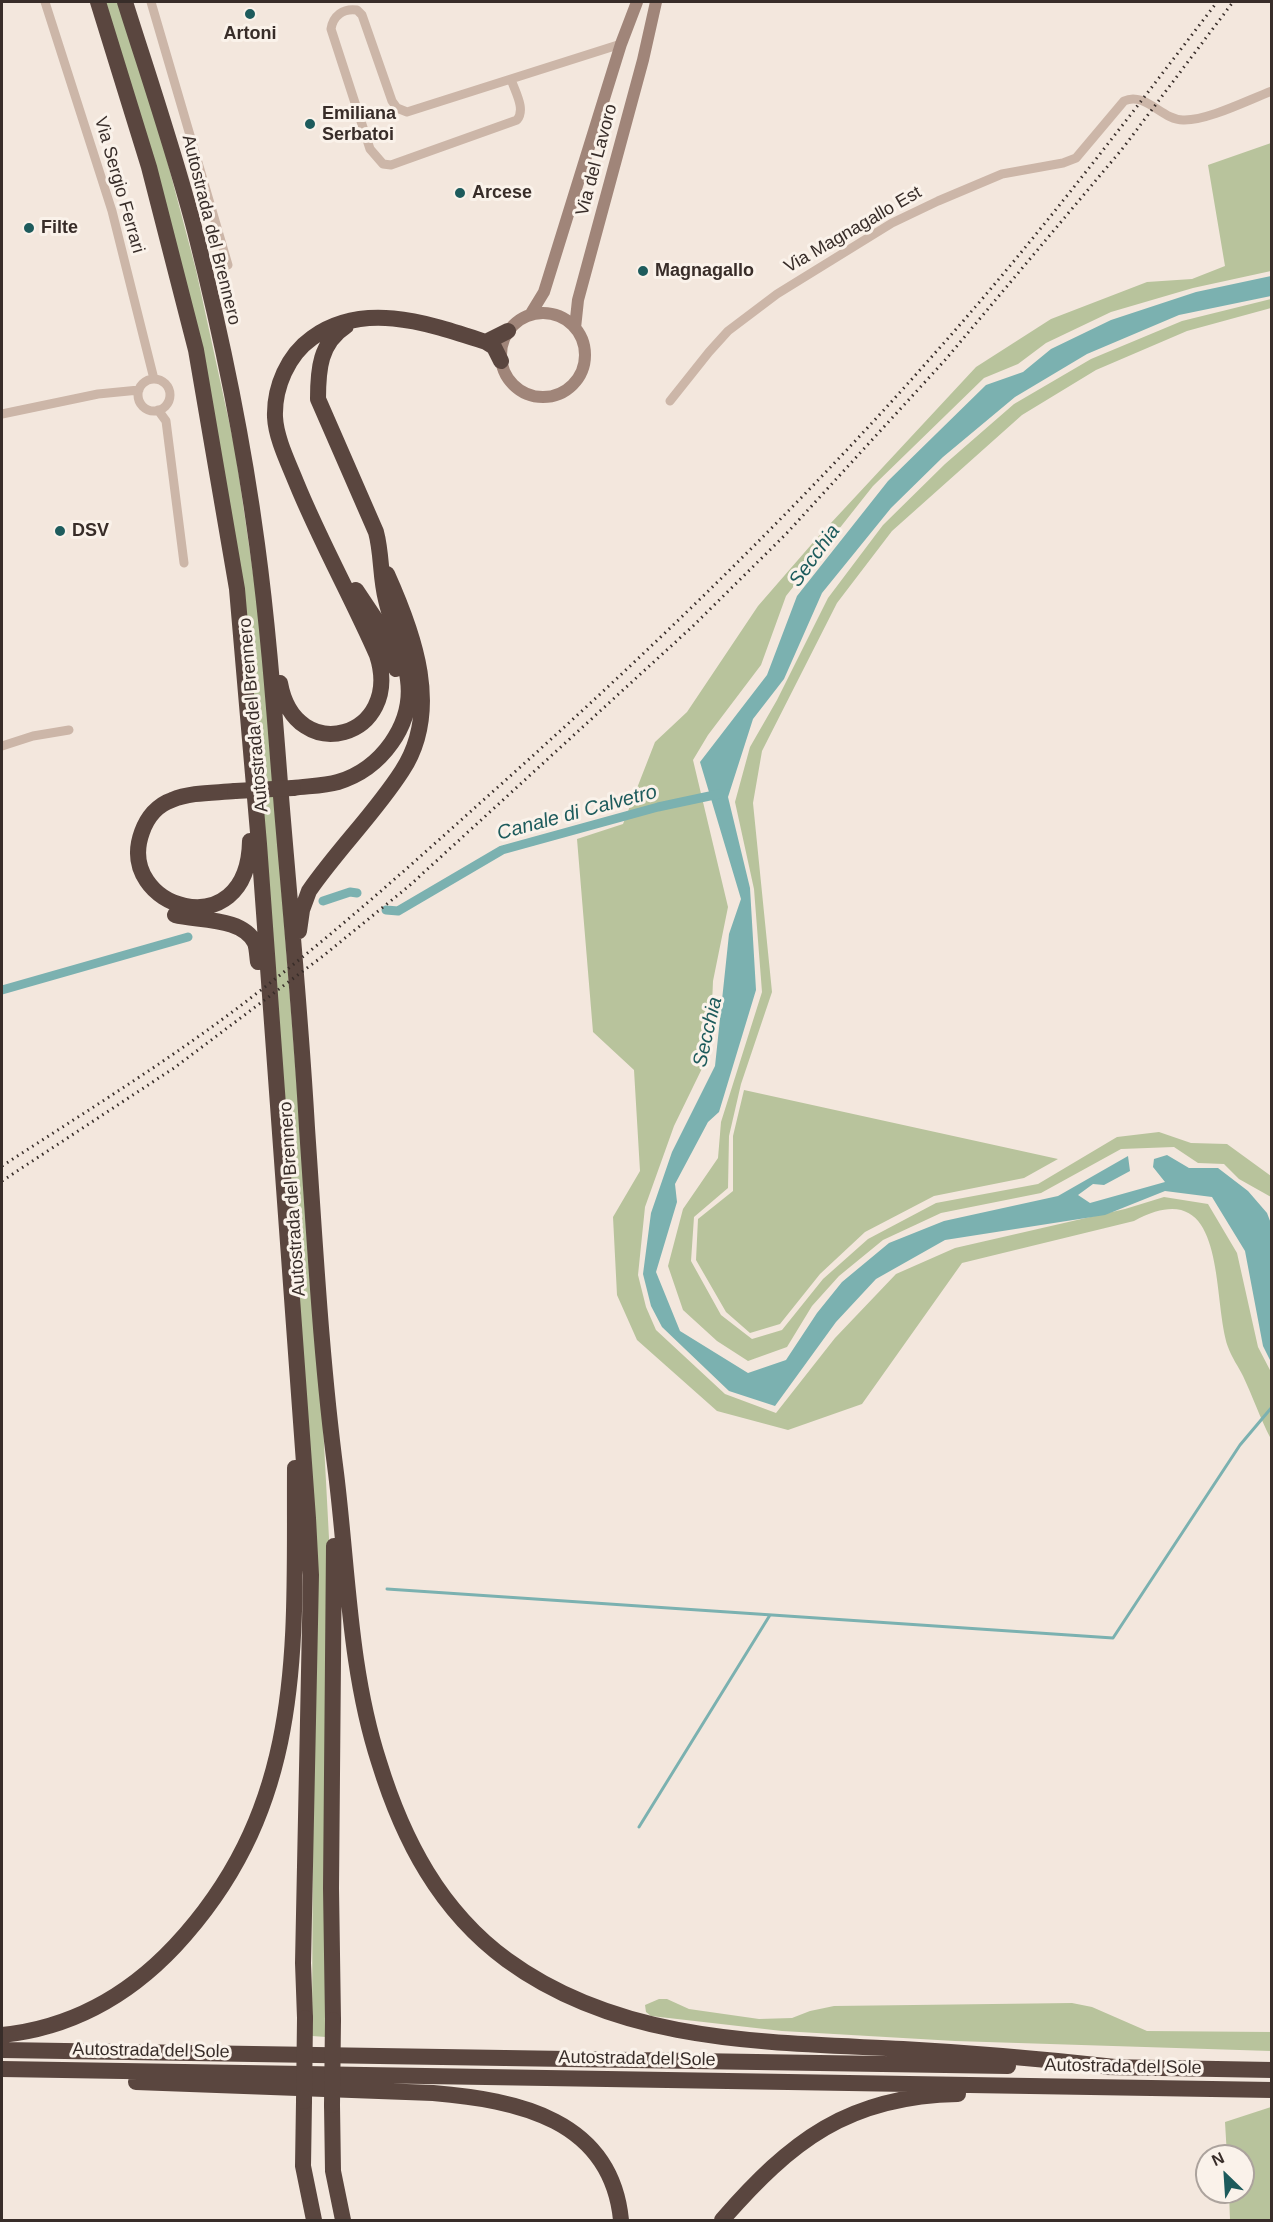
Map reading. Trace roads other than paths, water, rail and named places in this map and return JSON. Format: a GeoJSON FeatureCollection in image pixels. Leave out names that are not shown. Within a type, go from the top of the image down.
{"type":"FeatureCollection","features":[{"type":"Feature","properties":{"kind":"highway","name":"Autostrada del Brennero"},"geometry":{"type":"LineString","coordinates":[[98,2],[149,167],[196,350],[231,547],[248,702],[296,1341]]}},
{"type":"Feature","properties":{"kind":"highway","name":"Autostrada del Brennero"},"geometry":{"type":"LineString","coordinates":[[125,2],[195,234],[234,408],[258,547],[304,1066],[331,1440]]}},
{"type":"Feature","properties":{"kind":"highway"},"geometry":{"type":"LineString","coordinates":[[258,547],[269,583],[280,684],[286,706],[298,723],[310,730],[330,734],[348,731],[368,719],[380,699],[382,680],[377,655],[327,551],[286,457],[275,418],[276,397],[287,365],[300,346],[342,322],[366,317],[383,317],[418,323],[486,342],[494,347],[501,361]]}},
{"type":"Feature","properties":{"kind":"highway"},"geometry":{"type":"LineString","coordinates":[[274,1048],[264,1029],[255,943],[247,933],[235,927],[214,921],[179,916],[159,908],[138,886],[128,860],[128,840],[133,823],[145,805],[158,794],[180,786],[235,786],[292,782],[336,783],[364,771],[392,743],[402,723],[407,702],[408,681],[385,597],[383,564],[376,532],[318,399],[318,376],[328,342],[349,324],[366,317]]}},
{"type":"Feature","properties":{"kind":"highway"},"geometry":{"type":"LineString","coordinates":[[486,342],[508,332]]}},
{"type":"Feature","properties":{"kind":"highway"},"geometry":{"type":"LineString","coordinates":[[292,782],[331,773],[358,762],[381,739],[394,715],[397,700],[396,669],[374,616],[327,551]]}},
{"type":"Feature","properties":{"kind":"highway"},"geometry":{"type":"LineString","coordinates":[[304,1066],[304,997],[299,929],[302,910],[309,891],[319,876],[403,770],[414,749],[421,719],[422,683],[418,662],[406,620],[383,564]]}},
{"type":"Feature","properties":{"kind":"highway"},"geometry":{"type":"LineString","coordinates":[[235,786],[184,796],[164,803],[150,816],[139,839],[139,862],[152,887],[165,899],[180,906],[207,906],[230,895],[244,878],[250,842],[244,746],[248,702]]}},
{"type":"Feature","properties":{"kind":"highway"},"geometry":{"type":"LineString","coordinates":[[296,1341],[311,1575],[303,1963],[305,2018],[303,2166],[314,2220]]}},
{"type":"Feature","properties":{"kind":"highway"},"geometry":{"type":"LineString","coordinates":[[2,2035],[40,2029],[74,2018],[109,2000],[140,1979],[183,1937],[214,1899],[238,1860],[254,1827],[281,1745],[291,1676],[295,1580],[296,1341]]}},
{"type":"Feature","properties":{"kind":"highway"},"geometry":{"type":"LineString","coordinates":[[331,1440],[335,1617],[331,1888],[333,2171],[344,2220]]}},
{"type":"Feature","properties":{"kind":"highway"},"geometry":{"type":"LineString","coordinates":[[331,1440],[355,1643],[368,1722],[378,1759],[404,1829],[431,1880],[467,1926],[495,1951],[533,1977],[577,1999],[612,2014],[667,2029],[724,2038],[999,2054],[1115,2067]]}},
{"type":"Feature","properties":{"kind":"highway","name":"Autostrada del Sole"},"geometry":{"type":"LineString","coordinates":[[2,2050],[1272,2070]]}},
{"type":"Feature","properties":{"kind":"highway"},"geometry":{"type":"LineString","coordinates":[[10,2069],[135,2082],[354,2089],[494,2100],[546,2116],[586,2143],[611,2178],[621,2220]]}},
{"type":"Feature","properties":{"kind":"highway","name":"Autostrada del Sole"},"geometry":{"type":"LineString","coordinates":[[10,2069],[1266,2090]]}},
{"type":"Feature","properties":{"kind":"highway"},"geometry":{"type":"LineString","coordinates":[[722,2220],[757,2181],[791,2149],[819,2130],[852,2115],[892,2101],[916,2097],[993,2094],[1069,2086]]}},
{"type":"Feature","properties":{"kind":"main road","name":"Via del Lavoro"},"geometry":{"type":"LineString","coordinates":[[508,332],[520,320],[530,315],[544,292],[621,44],[637,2]]}},
{"type":"Feature","properties":{"kind":"main road","name":"Via del Lavoro"},"geometry":{"type":"LineString","coordinates":[[501,361],[508,379],[525,392],[538,396],[559,393],[576,381],[583,367],[583,342],[575,328],[578,300],[643,60],[656,2]]}},
{"type":"Feature","properties":{"kind":"main road"},"geometry":{"type":"LineString","coordinates":[[530,315],[551,314],[564,319],[575,328]]}},
{"type":"Feature","properties":{"kind":"main road"},"geometry":{"type":"LineString","coordinates":[[501,361],[502,345],[508,332]]}},
{"type":"Feature","properties":{"kind":"street","name":"Via Sergio Ferrari"},"geometry":{"type":"LineString","coordinates":[[45,2],[112,211],[154,379]]}},
{"type":"Feature","properties":{"kind":"street"},"geometry":{"type":"LineString","coordinates":[[151,2],[228,265]]}},
{"type":"Feature","properties":{"kind":"street"},"geometry":{"type":"LineString","coordinates":[[511,79],[522,113],[517,120],[391,165],[382,164],[370,149],[331,29],[332,22],[344,11],[357,10],[362,15],[392,101],[402,111],[420,111],[511,79],[621,44]]}},
{"type":"Feature","properties":{"kind":"street","name":"Via Magnagallo Est"},"geometry":{"type":"LineString","coordinates":[[670,401],[728,331],[777,294],[892,223],[938,201],[1002,174],[1063,163],[1077,158],[1124,101],[1138,98],[1182,120],[1199,117],[1272,91]]}},
{"type":"Feature","properties":{"kind":"street"},"geometry":{"type":"LineString","coordinates":[[158,410],[167,405],[170,390],[164,382],[154,379],[145,382],[139,390],[139,400],[145,407],[158,410],[166,421],[184,563]]}},
{"type":"Feature","properties":{"kind":"street"},"geometry":{"type":"LineString","coordinates":[[2,414],[98,394],[139,390]]}},
{"type":"Feature","properties":{"kind":"street"},"geometry":{"type":"LineString","coordinates":[[2,746],[33,736],[69,730]]}},
{"type":"Feature","properties":{"kind":"water"},"geometry":{"type":"Polygon","coordinates":[[[1271,276],[1271,296],[1179,315],[1087,354],[1015,397],[943,457],[891,508],[822,593],[784,679],[753,719],[728,797],[750,888],[756,990],[719,1112],[708,1122],[675,1184],[677,1202],[656,1272],[680,1331],[748,1373],[786,1360],[817,1313],[842,1282],[889,1243],[944,1221],[1058,1196],[1128,1156],[1130,1171],[1104,1185],[1093,1184],[1078,1195],[1090,1203],[1165,1182],[1153,1167],[1154,1159],[1167,1155],[1189,1168],[1218,1168],[1248,1191],[1267,1213],[1272,1226],[1271,1362],[1263,1346],[1245,1251],[1212,1197],[1165,1191],[1105,1215],[945,1240],[876,1279],[836,1322],[775,1406],[729,1391],[662,1327],[651,1306],[643,1274],[651,1213],[672,1152],[715,1066],[729,934],[741,899],[700,762],[767,675],[797,596],[888,481],[986,385],[1023,372],[1051,349],[1111,320],[1196,292],[1271,276]]]}},
{"type":"Feature","properties":{"kind":"waterway","name":"Canale di Calvetro"},"geometry":{"type":"LineString","coordinates":[[386,910],[398,911],[502,850],[658,807],[719,794]]}},
{"type":"Feature","properties":{"kind":"waterway","name":"Canale di Calvetro"},"geometry":{"type":"LineString","coordinates":[[323,901],[350,892],[357,893]]}},
{"type":"Feature","properties":{"kind":"waterway","name":"Canale di Calvetro"},"geometry":{"type":"LineString","coordinates":[[2,990],[188,937]]}},
{"type":"Feature","properties":{"kind":"waterway"},"geometry":{"type":"LineString","coordinates":[[387,1589],[1113,1638],[1240,1445],[1272,1407]]}},
{"type":"Feature","properties":{"kind":"waterway"},"geometry":{"type":"LineString","coordinates":[[639,1827],[770,1615]]}},
{"type":"Feature","properties":{"kind":"railway"},"geometry":{"type":"LineString","coordinates":[[2,1166],[158,1065],[279,976],[429,848],[662,636],[829,469],[972,311],[1114,136],[1217,2]]}},
{"type":"Feature","properties":{"kind":"railway"},"geometry":{"type":"LineString","coordinates":[[2,1181],[174,1068],[323,956],[409,886],[693,626],[786,534],[946,359],[1123,148],[1233,2]]}},
{"type":"Feature","properties":{"kind":"place","name":"Artoni"},"geometry":{"type":"Point","coordinates":[250,14]}},
{"type":"Feature","properties":{"kind":"place","name":"Emiliana Serbatoi"},"geometry":{"type":"Point","coordinates":[310,124]}},
{"type":"Feature","properties":{"kind":"place","name":"Arcese"},"geometry":{"type":"Point","coordinates":[460,193]}},
{"type":"Feature","properties":{"kind":"place","name":"Filte"},"geometry":{"type":"Point","coordinates":[29,228]}},
{"type":"Feature","properties":{"kind":"place","name":"Magnagallo"},"geometry":{"type":"Point","coordinates":[643,271]}},
{"type":"Feature","properties":{"kind":"place","name":"DSV"},"geometry":{"type":"Point","coordinates":[60,531]}},
{"type":"Feature","properties":{"kind":"water label","name":"Secchia"},"geometry":{"type":"Point","coordinates":[815,556]}},
{"type":"Feature","properties":{"kind":"water label","name":"Secchia"},"geometry":{"type":"Point","coordinates":[708,1032]}}]}
